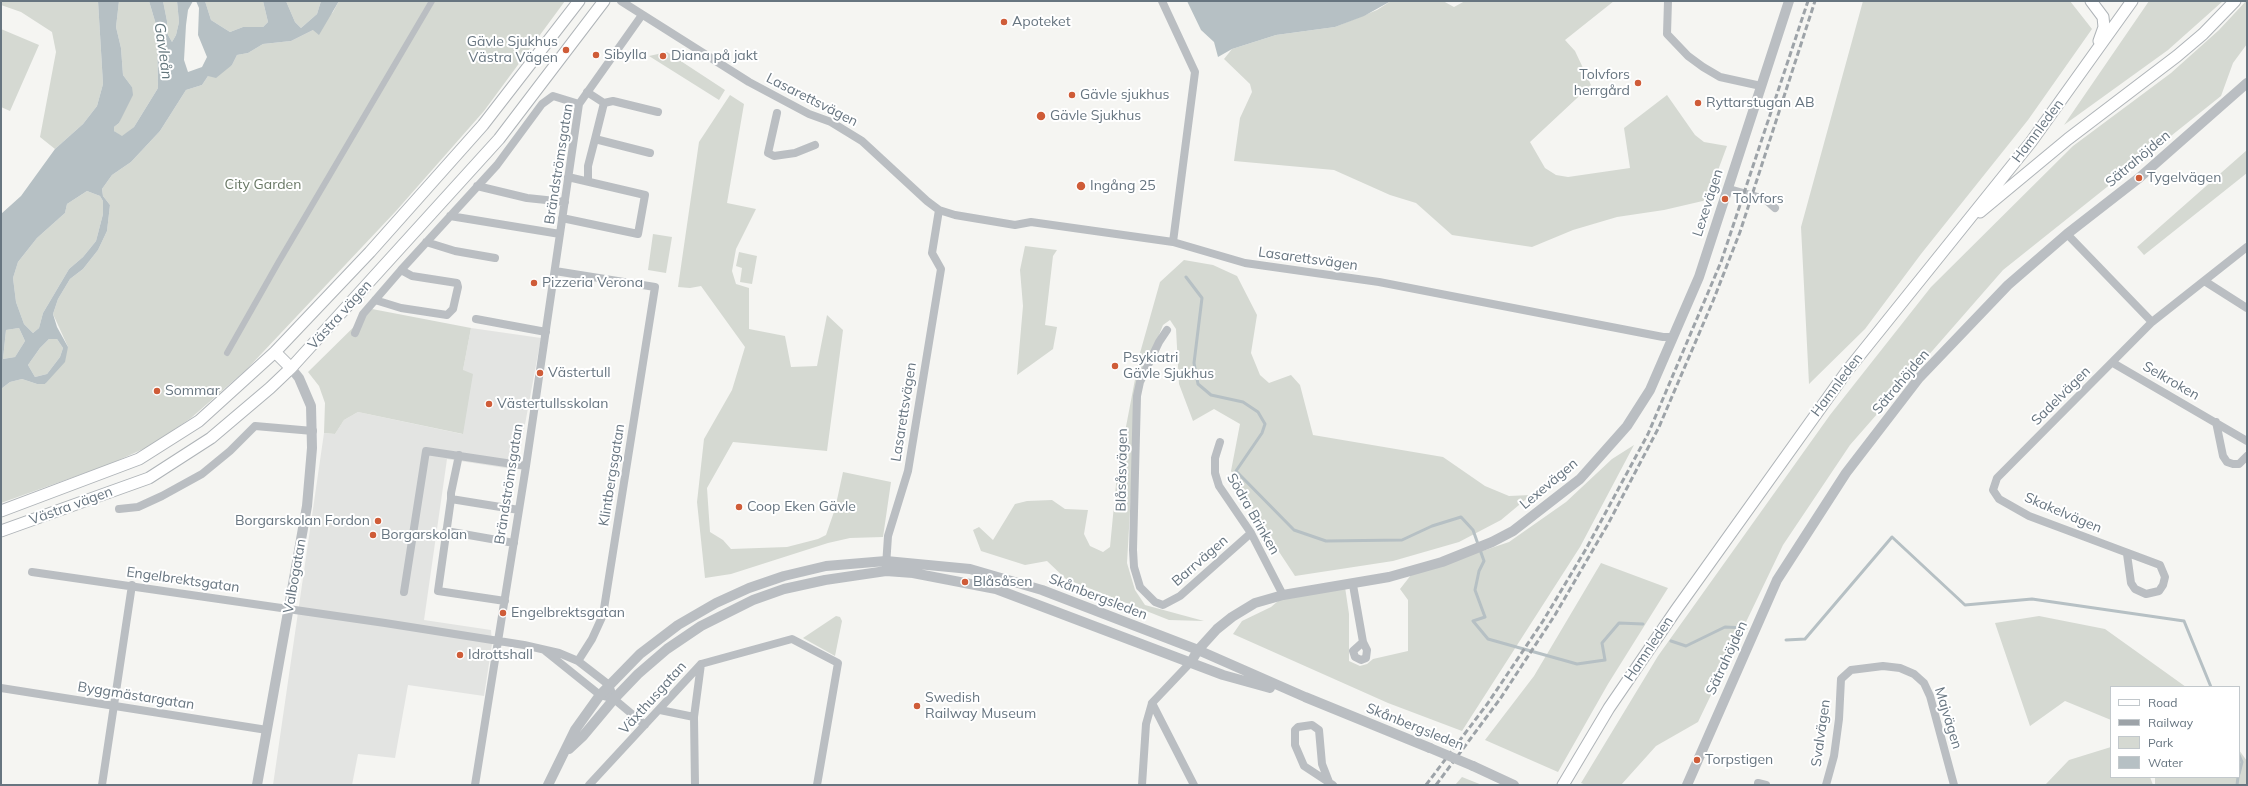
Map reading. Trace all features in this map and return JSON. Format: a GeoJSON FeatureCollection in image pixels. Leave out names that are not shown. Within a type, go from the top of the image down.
{"type":"FeatureCollection","features":[{"type":"Feature","properties":{"kind":"main road","name":"Västra vägen"},"geometry":{"type":"LineString","coordinates":[[1,511],[139,459],[199,421],[275,352],[370,252],[483,125],[579,1]]}},
{"type":"Feature","properties":{"kind":"main road","name":"Västra vägen"},"geometry":{"type":"LineString","coordinates":[[1,531],[149,478],[211,438],[291,368],[499,139],[604,1]]}},
{"type":"Feature","properties":{"kind":"main road"},"geometry":{"type":"LineString","coordinates":[[2090,62],[2104,27],[2103,17],[2091,1]]}},
{"type":"Feature","properties":{"kind":"main road","name":"Hamnleden"},"geometry":{"type":"LineString","coordinates":[[1563,785],[1613,702],[1746,511],[1847,371],[2031,142],[2090,62],[2132,1]]}},
{"type":"Feature","properties":{"kind":"main road"},"geometry":{"type":"LineString","coordinates":[[1960,229],[2068,139],[2178,56],[2204,34],[2235,1]]}},
{"type":"Feature","properties":{"kind":"main road","name":"Valbogatan"},"geometry":{"type":"LineString","coordinates":[[275,352],[291,368]]}},
{"type":"Feature","properties":{"kind":"street"},"geometry":{"type":"LineString","coordinates":[[228,353],[278,263],[432,1]]}},
{"type":"Feature","properties":{"kind":"street","name":"Lasarettsvägen"},"geometry":{"type":"LineString","coordinates":[[621,1],[749,82],[809,114],[831,122],[862,141],[940,210],[955,215],[1015,226],[1031,222],[1173,242],[1245,263],[1379,282],[1663,337],[1673,337]]}},
{"type":"Feature","properties":{"kind":"street"},"geometry":{"type":"LineString","coordinates":[[1162,1],[1195,72],[1173,242]]}},
{"type":"Feature","properties":{"kind":"street"},"geometry":{"type":"LineString","coordinates":[[1668,1],[1667,34],[1703,67],[1720,77],[1761,86]]}},
{"type":"Feature","properties":{"kind":"street","name":"Lexevägen"},"geometry":{"type":"LineString","coordinates":[[1191,662],[1198,650],[1212,634],[1232,617],[1255,603],[1283,595],[1353,585],[1413,571],[1466,553],[1492,542],[1513,531],[1556,499],[1580,479],[1606,451],[1627,426],[1650,390],[1699,277],[1729,189],[1789,1]]}},
{"type":"Feature","properties":{"kind":"street","name":"Brändströmsgatan"},"geometry":{"type":"LineString","coordinates":[[475,785],[526,466],[579,104],[642,15]]}},
{"type":"Feature","properties":{"kind":"street","name":"Sätrahöjden"},"geometry":{"type":"LineString","coordinates":[[1687,785],[1777,580],[1846,472],[1919,378],[2008,285],[2067,234],[2139,178],[2247,83]]}},
{"type":"Feature","properties":{"kind":"street"},"geometry":{"type":"LineString","coordinates":[[587,92],[604,103],[613,101],[658,112]]}},
{"type":"Feature","properties":{"kind":"street","name":"Västra vägen"},"geometry":{"type":"LineString","coordinates":[[355,332],[363,314],[426,242],[497,165],[542,104],[553,96],[579,104]]}},
{"type":"Feature","properties":{"kind":"street"},"geometry":{"type":"LineString","coordinates":[[588,181],[588,166],[604,103]]}},
{"type":"Feature","properties":{"kind":"street"},"geometry":{"type":"LineString","coordinates":[[777,112],[768,153],[774,156],[795,153],[815,145]]}},
{"type":"Feature","properties":{"kind":"street"},"geometry":{"type":"LineString","coordinates":[[595,139],[650,153]]}},
{"type":"Feature","properties":{"kind":"street"},"geometry":{"type":"LineString","coordinates":[[562,218],[638,234],[645,195],[568,177]]}},
{"type":"Feature","properties":{"kind":"street"},"geometry":{"type":"LineString","coordinates":[[477,186],[527,198],[564,202]]}},
{"type":"Feature","properties":{"kind":"street"},"geometry":{"type":"LineString","coordinates":[[1729,189],[1765,199],[1775,208]]}},
{"type":"Feature","properties":{"kind":"street","name":"Lasarettsvägen"},"geometry":{"type":"LineString","coordinates":[[886,566],[888,536],[908,471],[941,269],[932,253],[940,210]]}},
{"type":"Feature","properties":{"kind":"street"},"geometry":{"type":"LineString","coordinates":[[450,216],[513,228],[560,234]]}},
{"type":"Feature","properties":{"kind":"street"},"geometry":{"type":"LineString","coordinates":[[2067,234],[2152,322]]}},
{"type":"Feature","properties":{"kind":"street"},"geometry":{"type":"LineString","coordinates":[[426,242],[454,251],[495,258]]}},
{"type":"Feature","properties":{"kind":"street","name":"Sadelvägen"},"geometry":{"type":"LineString","coordinates":[[1993,490],[1997,478],[2113,363],[2152,322],[2206,282],[2247,247]]}},
{"type":"Feature","properties":{"kind":"street"},"geometry":{"type":"LineString","coordinates":[[375,300],[401,308],[447,315],[453,309],[458,287],[457,283],[412,276],[401,270]]}},
{"type":"Feature","properties":{"kind":"street","name":"Klintbergsgatan"},"geometry":{"type":"LineString","coordinates":[[555,271],[654,287],[604,611],[597,629],[578,661]]}},
{"type":"Feature","properties":{"kind":"street"},"geometry":{"type":"LineString","coordinates":[[2206,282],[2247,308]]}},
{"type":"Feature","properties":{"kind":"street"},"geometry":{"type":"LineString","coordinates":[[476,319],[546,332]]}},
{"type":"Feature","properties":{"kind":"street","name":"Blåsåsvägen"},"geometry":{"type":"LineString","coordinates":[[1163,605],[1155,602],[1140,587],[1134,567],[1133,544],[1137,396],[1140,382],[1159,342],[1167,330]]}},
{"type":"Feature","properties":{"kind":"street","name":"Selkroken"},"geometry":{"type":"LineString","coordinates":[[2113,363],[2247,441]]}},
{"type":"Feature","properties":{"kind":"street","name":"Valbogatan"},"geometry":{"type":"LineString","coordinates":[[257,785],[307,506],[313,432],[311,406],[299,378],[291,368]]}},
{"type":"Feature","properties":{"kind":"street"},"geometry":{"type":"LineString","coordinates":[[2216,422],[2223,456],[2227,462],[2239,464],[2245,460],[2247,456]]}},
{"type":"Feature","properties":{"kind":"street"},"geometry":{"type":"LineString","coordinates":[[119,509],[138,507],[162,496],[202,474],[230,451],[255,426],[313,432]]}},
{"type":"Feature","properties":{"kind":"street","name":"Södra Brinken"},"geometry":{"type":"LineString","coordinates":[[1220,442],[1215,458],[1215,473],[1219,486],[1251,533],[1283,595]]}},
{"type":"Feature","properties":{"kind":"street"},"geometry":{"type":"LineString","coordinates":[[404,592],[426,451],[526,466]]}},
{"type":"Feature","properties":{"kind":"street"},"geometry":{"type":"LineString","coordinates":[[459,455],[451,493],[438,590],[505,601]]}},
{"type":"Feature","properties":{"kind":"street","name":"Skakelvägen"},"geometry":{"type":"LineString","coordinates":[[1993,490],[1999,499],[2029,516],[2160,566],[2165,578],[2163,585],[2158,591],[2146,594],[2135,589],[2132,583],[2127,554]]}},
{"type":"Feature","properties":{"kind":"street"},"geometry":{"type":"LineString","coordinates":[[451,499],[519,510]]}},
{"type":"Feature","properties":{"kind":"street"},"geometry":{"type":"LineString","coordinates":[[446,532],[514,543]]}},
{"type":"Feature","properties":{"kind":"street","name":"Barrvägen"},"geometry":{"type":"LineString","coordinates":[[1163,605],[1180,596],[1251,533]]}},
{"type":"Feature","properties":{"kind":"street","name":"Skånbergsleden"},"geometry":{"type":"LineString","coordinates":[[548,785],[575,730],[600,695],[640,654],[678,625],[716,603],[742,591],[784,576],[826,566],[886,566],[970,569],[1002,578],[1198,650],[1305,697],[1473,766],[1514,785]]}},
{"type":"Feature","properties":{"kind":"street","name":"Skånbergsleden"},"geometry":{"type":"LineString","coordinates":[[563,754],[583,736],[614,699],[638,674],[667,649],[724,613],[784,589],[886,566],[913,573],[996,589],[1223,675],[1305,697]]}},
{"type":"Feature","properties":{"kind":"street","name":"Engelbrektsgatan"},"geometry":{"type":"LineString","coordinates":[[32,572],[132,585],[498,641],[544,650],[559,653],[578,661],[609,685]]}},
{"type":"Feature","properties":{"kind":"street"},"geometry":{"type":"LineString","coordinates":[[102,785],[132,585]]}},
{"type":"Feature","properties":{"kind":"street"},"geometry":{"type":"LineString","coordinates":[[1353,585],[1364,642]]}},
{"type":"Feature","properties":{"kind":"street","name":"Växthusgatan"},"geometry":{"type":"LineString","coordinates":[[589,785],[701,664],[792,639],[838,664],[817,785]]}},
{"type":"Feature","properties":{"kind":"street","name":"Engelbrektsgatan"},"geometry":{"type":"LineString","coordinates":[[544,650],[600,695],[614,699]]}},
{"type":"Feature","properties":{"kind":"street"},"geometry":{"type":"LineString","coordinates":[[1142,785],[1146,724],[1152,703],[1191,662]]}},
{"type":"Feature","properties":{"kind":"street"},"geometry":{"type":"LineString","coordinates":[[695,785],[694,717],[701,664]]}},
{"type":"Feature","properties":{"kind":"street","name":"Majvägen"},"geometry":{"type":"LineString","coordinates":[[1840,685],[1841,679],[1851,670],[1883,666],[1900,668],[1914,674],[1924,683],[1930,696],[1954,785]]}},
{"type":"Feature","properties":{"kind":"street"},"geometry":{"type":"LineString","coordinates":[[609,685],[614,699],[645,725]]}},
{"type":"Feature","properties":{"kind":"street","name":"Svalvägen"},"geometry":{"type":"LineString","coordinates":[[1826,785],[1834,756],[1838,727],[1840,685]]}},
{"type":"Feature","properties":{"kind":"street","name":"Byggmästargatan"},"geometry":{"type":"LineString","coordinates":[[1,688],[267,730]]}},
{"type":"Feature","properties":{"kind":"street"},"geometry":{"type":"LineString","coordinates":[[1152,703],[1194,785]]}},
{"type":"Feature","properties":{"kind":"street"},"geometry":{"type":"LineString","coordinates":[[660,710],[694,717]]}},
{"type":"Feature","properties":{"kind":"street"},"geometry":{"type":"LineString","coordinates":[[1312,725],[1319,730],[1322,764],[1331,783],[1314,774],[1304,766],[1295,745],[1295,730],[1298,727],[1312,725]]}},
{"type":"Feature","properties":{"kind":"shaded area","name":"Borgarskolan"},"geometry":{"type":"Polygon","coordinates":[[[471,328],[541,338],[516,473],[512,469],[447,459],[424,620],[491,630],[492,644],[484,696],[408,685],[395,758],[358,754],[352,785],[273,785],[324,433],[335,434],[344,420],[358,412],[462,434],[463,370],[471,328]]]}},
{"type":"Feature","properties":{"kind":"green space"},"geometry":{"type":"Polygon","coordinates":[[[1,1],[98,1],[103,84],[97,106],[83,124],[55,149],[40,137],[56,52],[52,32],[21,12],[1,5],[1,1]]]}},
{"type":"Feature","properties":{"kind":"green space"},"geometry":{"type":"Polygon","coordinates":[[[119,1],[149,1],[157,28],[158,88],[134,127],[122,137],[114,131],[114,127],[119,123],[132,87],[123,75],[121,48],[116,27],[119,1]]]}},
{"type":"Feature","properties":{"kind":"green space"},"geometry":{"type":"Polygon","coordinates":[[[163,1],[177,1],[179,22],[176,35],[172,42],[167,33],[167,21],[163,1]]]}},
{"type":"Feature","properties":{"kind":"green space"},"geometry":{"type":"Polygon","coordinates":[[[205,1],[263,1],[268,22],[263,27],[243,27],[230,32],[211,20],[205,1]]]}},
{"type":"Feature","properties":{"kind":"green space"},"geometry":{"type":"Polygon","coordinates":[[[286,1],[321,1],[317,14],[301,28],[295,22],[286,1]]]}},
{"type":"Feature","properties":{"kind":"green space","name":"City Garden"},"geometry":{"type":"Polygon","coordinates":[[[339,1],[565,1],[484,111],[396,211],[247,369],[191,418],[152,445],[110,464],[1,503],[1,389],[10,382],[22,379],[37,384],[45,384],[68,347],[53,314],[58,299],[70,279],[83,269],[98,250],[107,231],[110,205],[103,196],[102,189],[112,175],[131,162],[160,131],[186,90],[202,85],[208,76],[232,65],[237,55],[248,53],[263,44],[291,41],[313,30],[333,12],[339,1]]]}},
{"type":"Feature","properties":{"kind":"green space"},"geometry":{"type":"Polygon","coordinates":[[[1391,1],[1443,1],[1454,7],[1465,1],[1614,1],[1565,40],[1575,51],[1591,85],[1530,142],[1545,168],[1556,175],[1568,177],[1630,168],[1624,128],[1667,95],[1695,135],[1704,142],[1727,146],[1707,200],[1664,210],[1617,217],[1573,230],[1532,247],[1452,235],[1416,203],[1390,195],[1334,170],[1234,161],[1240,118],[1252,92],[1250,84],[1224,59],[1232,49],[1276,35],[1335,27],[1377,10],[1391,1]]]}},
{"type":"Feature","properties":{"kind":"green space"},"geometry":{"type":"Polygon","coordinates":[[[1863,1],[2070,1],[2092,29],[2028,120],[1921,254],[1865,329],[1809,384],[1801,227],[1863,1]]]}},
{"type":"Feature","properties":{"kind":"green space"},"geometry":{"type":"Polygon","coordinates":[[[2149,1],[2223,1],[2168,50],[2064,125],[2149,1]]]}},
{"type":"Feature","properties":{"kind":"green space"},"geometry":{"type":"Polygon","coordinates":[[[2246,1],[2247,44],[2233,63],[2221,96],[2003,270],[1850,445],[1783,545],[1698,722],[1656,746],[1621,785],[1586,785],[1581,783],[1658,656],[1830,415],[1931,287],[2073,146],[2171,73],[2219,30],[2246,1]]]}},
{"type":"Feature","properties":{"kind":"green space"},"geometry":{"type":"Polygon","coordinates":[[[1,29],[39,45],[10,111],[1,107],[1,29]]]}},
{"type":"Feature","properties":{"kind":"green space"},"geometry":{"type":"Polygon","coordinates":[[[667,52],[725,90],[719,100],[649,56],[667,52]]]}},
{"type":"Feature","properties":{"kind":"green space"},"geometry":{"type":"Polygon","coordinates":[[[730,95],[744,104],[727,203],[756,209],[736,249],[732,271],[736,284],[749,288],[749,329],[785,336],[791,367],[817,366],[827,315],[843,330],[827,451],[733,442],[707,488],[710,532],[723,540],[731,549],[787,547],[818,539],[826,535],[835,509],[843,472],[891,482],[883,537],[850,538],[828,543],[731,574],[705,578],[697,502],[704,439],[732,390],[745,347],[701,286],[690,288],[678,287],[699,142],[730,95]]]}},
{"type":"Feature","properties":{"kind":"green space"},"geometry":{"type":"Polygon","coordinates":[[[2247,150],[2247,173],[2144,255],[2137,247],[2247,150]]]}},
{"type":"Feature","properties":{"kind":"green space"},"geometry":{"type":"Polygon","coordinates":[[[87,191],[100,196],[103,201],[103,214],[96,241],[83,257],[69,269],[43,313],[39,328],[33,333],[24,324],[16,302],[13,278],[18,262],[37,238],[65,213],[67,204],[87,191]]]}},
{"type":"Feature","properties":{"kind":"green space"},"geometry":{"type":"Polygon","coordinates":[[[653,234],[672,237],[666,273],[648,270],[653,234]]]}},
{"type":"Feature","properties":{"kind":"green space"},"geometry":{"type":"Polygon","coordinates":[[[1025,246],[1057,250],[1053,256],[1045,325],[1057,327],[1053,349],[1017,375],[1023,306],[1020,270],[1025,246]]]}},
{"type":"Feature","properties":{"kind":"green space"},"geometry":{"type":"Polygon","coordinates":[[[739,252],[757,256],[752,284],[740,282],[742,268],[736,266],[739,252]]]}},
{"type":"Feature","properties":{"kind":"green space"},"geometry":{"type":"Polygon","coordinates":[[[1184,260],[1213,265],[1237,276],[1257,315],[1251,353],[1260,375],[1269,383],[1291,375],[1300,385],[1313,435],[1443,457],[1485,486],[1509,496],[1531,495],[1501,520],[1459,542],[1393,561],[1295,576],[1260,523],[1231,471],[1240,424],[1214,409],[1193,421],[1179,384],[1176,329],[1170,320],[1163,325],[1137,390],[1127,563],[1135,590],[1145,605],[1204,621],[1169,620],[1066,579],[1047,561],[1025,565],[981,551],[973,530],[979,527],[993,540],[1015,504],[1027,501],[1052,500],[1065,509],[1088,510],[1084,534],[1090,546],[1103,552],[1110,547],[1117,474],[1140,353],[1160,282],[1184,260]]]}},
{"type":"Feature","properties":{"kind":"green space"},"geometry":{"type":"Polygon","coordinates":[[[372,309],[471,328],[463,370],[473,374],[463,434],[358,412],[344,420],[335,434],[324,433],[325,403],[319,386],[308,372],[372,309]]]}},
{"type":"Feature","properties":{"kind":"green space"},"geometry":{"type":"Polygon","coordinates":[[[19,328],[25,341],[15,357],[3,359],[6,330],[19,328]]]}},
{"type":"Feature","properties":{"kind":"green space"},"geometry":{"type":"Polygon","coordinates":[[[49,339],[57,339],[63,348],[60,357],[47,374],[35,377],[28,365],[40,348],[49,339]]]}},
{"type":"Feature","properties":{"kind":"green space"},"geometry":{"type":"Polygon","coordinates":[[[1634,445],[1580,547],[1462,731],[1388,703],[1233,634],[1242,621],[1271,607],[1284,596],[1345,587],[1349,614],[1349,661],[1360,666],[1367,664],[1373,659],[1408,651],[1408,600],[1400,589],[1411,575],[1509,542],[1566,502],[1612,459],[1634,445]]]}},
{"type":"Feature","properties":{"kind":"green space"},"geometry":{"type":"Polygon","coordinates":[[[1601,563],[1668,588],[1608,684],[1558,772],[1485,740],[1534,676],[1601,563]]]}},
{"type":"Feature","properties":{"kind":"green space"},"geometry":{"type":"Polygon","coordinates":[[[836,616],[840,617],[842,621],[835,656],[803,638],[836,616]]]}},
{"type":"Feature","properties":{"kind":"green space"},"geometry":{"type":"Polygon","coordinates":[[[2039,616],[2105,629],[2185,686],[2110,686],[2110,720],[2065,701],[2030,726],[1995,623],[2039,616]]]}},
{"type":"Feature","properties":{"kind":"green space"},"geometry":{"type":"Polygon","coordinates":[[[2110,747],[2110,778],[2150,778],[2153,785],[2045,785],[2069,760],[2110,747]]]}},
{"type":"Feature","properties":{"kind":"green space"},"geometry":{"type":"Polygon","coordinates":[[[2240,751],[2247,761],[2247,785],[2155,785],[2155,778],[2240,778],[2240,751]]]}},
{"type":"Feature","properties":{"kind":"green space"},"geometry":{"type":"Polygon","coordinates":[[[1462,777],[1482,785],[1455,785],[1462,777]]]}},
{"type":"Feature","properties":{"kind":"water","name":"Gavleån"},"geometry":{"type":"Polygon","coordinates":[[[98,1],[119,1],[116,27],[121,48],[123,75],[132,87],[133,95],[119,123],[114,127],[114,131],[122,136],[134,127],[158,88],[157,28],[149,1],[163,1],[167,21],[167,33],[172,42],[176,35],[179,22],[177,1],[193,1],[188,10],[186,25],[184,60],[188,72],[202,67],[207,57],[198,35],[199,8],[196,1],[205,1],[211,20],[230,32],[243,27],[263,27],[268,22],[263,1],[286,1],[295,22],[301,28],[317,14],[321,1],[339,1],[319,35],[313,30],[291,41],[263,44],[248,53],[237,55],[232,65],[216,78],[208,76],[202,85],[186,90],[160,131],[131,162],[112,175],[102,189],[103,196],[110,205],[107,231],[98,250],[83,269],[70,279],[58,299],[53,314],[57,327],[68,347],[65,362],[45,384],[37,384],[22,379],[10,382],[1,389],[1,214],[21,196],[55,149],[83,124],[97,106],[103,84],[98,1]],[[87,191],[67,204],[65,213],[37,238],[18,262],[13,278],[16,302],[24,324],[33,333],[39,328],[43,313],[69,269],[83,257],[96,241],[103,214],[103,201],[100,196],[87,191]],[[19,328],[6,330],[3,359],[15,357],[25,341],[19,328]],[[49,339],[40,348],[28,365],[35,377],[47,374],[60,357],[63,348],[57,339],[49,339]]]}},
{"type":"Feature","properties":{"kind":"water"},"geometry":{"type":"Polygon","coordinates":[[[1187,1],[1391,1],[1364,16],[1335,27],[1276,35],[1232,49],[1218,57],[1214,42],[1201,30],[1187,1]]]}},
{"type":"Feature","properties":{"kind":"waterway"},"geometry":{"type":"LineString","coordinates":[[1186,277],[1202,298],[1194,363],[1198,384],[1211,395],[1243,402],[1258,412],[1265,424],[1262,433],[1236,471],[1294,530],[1326,541],[1402,540],[1432,526],[1461,517],[1473,530],[1484,561],[1479,571],[1475,590],[1485,617],[1473,621],[1488,639],[1577,664],[1605,660],[1602,643],[1619,623],[1643,624]]}},
{"type":"Feature","properties":{"kind":"waterway"},"geometry":{"type":"LineString","coordinates":[[1786,640],[1805,639],[1892,537],[1965,605],[2032,599],[2184,621],[2211,686]]}},
{"type":"Feature","properties":{"kind":"waterway"},"geometry":{"type":"LineString","coordinates":[[1671,641],[1686,646],[1725,627],[1746,628]]}},
{"type":"Feature","properties":{"kind":"waterway"},"geometry":{"type":"LineString","coordinates":[[2240,757],[2242,762],[2240,770]]}},
{"type":"Feature","properties":{"kind":"waterway"},"geometry":{"type":"LineString","coordinates":[[2237,785],[2238,778]]}},
{"type":"Feature","properties":{"kind":"railway"},"geometry":{"type":"LineString","coordinates":[[1426,785],[1488,703],[1543,621],[1586,549],[1648,434],[1721,262],[1808,1]]}},
{"type":"Feature","properties":{"kind":"railway"},"geometry":{"type":"LineString","coordinates":[[1436,785],[1500,699],[1555,615],[1608,524],[1659,427],[1713,301],[1740,232],[1815,1]]}},
{"type":"Feature","properties":{"kind":"place","name":"Apoteket"},"geometry":{"type":"Point","coordinates":[1004,22]}},
{"type":"Feature","properties":{"kind":"place","name":"Gävle Sjukhus Västra Vägen"},"geometry":{"type":"Point","coordinates":[566,50]}},
{"type":"Feature","properties":{"kind":"place","name":"Sibylla"},"geometry":{"type":"Point","coordinates":[596,55]}},
{"type":"Feature","properties":{"kind":"place","name":"Diana på jakt"},"geometry":{"type":"Point","coordinates":[663,56]}},
{"type":"Feature","properties":{"kind":"place","name":"Tolvfors herrgård"},"geometry":{"type":"Point","coordinates":[1638,83]}},
{"type":"Feature","properties":{"kind":"place","name":"Gävle sjukhus"},"geometry":{"type":"Point","coordinates":[1072,95]}},
{"type":"Feature","properties":{"kind":"place","name":"Ryttarstugan AB"},"geometry":{"type":"Point","coordinates":[1698,103]}},
{"type":"Feature","properties":{"kind":"place","name":"Gävle Sjukhus"},"geometry":{"type":"Point","coordinates":[1041,116]}},
{"type":"Feature","properties":{"kind":"place","name":"Tygelvägen"},"geometry":{"type":"Point","coordinates":[2139,178]}},
{"type":"Feature","properties":{"kind":"place","name":"Ingång 25"},"geometry":{"type":"Point","coordinates":[1081,186]}},
{"type":"Feature","properties":{"kind":"place","name":"Tolvfors"},"geometry":{"type":"Point","coordinates":[1725,199]}},
{"type":"Feature","properties":{"kind":"place","name":"Pizzeria Verona"},"geometry":{"type":"Point","coordinates":[534,283]}},
{"type":"Feature","properties":{"kind":"place","name":"Psykiatri Gävle Sjukhus"},"geometry":{"type":"Point","coordinates":[1115,366]}},
{"type":"Feature","properties":{"kind":"place","name":"Västertull"},"geometry":{"type":"Point","coordinates":[540,373]}},
{"type":"Feature","properties":{"kind":"place","name":"Sommar"},"geometry":{"type":"Point","coordinates":[157,391]}},
{"type":"Feature","properties":{"kind":"place","name":"Västertullsskolan"},"geometry":{"type":"Point","coordinates":[489,404]}},
{"type":"Feature","properties":{"kind":"place","name":"Coop Eken Gävle"},"geometry":{"type":"Point","coordinates":[739,507]}},
{"type":"Feature","properties":{"kind":"place","name":"Borgarskolan Fordon"},"geometry":{"type":"Point","coordinates":[378,521]}},
{"type":"Feature","properties":{"kind":"place","name":"Borgarskolan"},"geometry":{"type":"Point","coordinates":[373,535]}},
{"type":"Feature","properties":{"kind":"place","name":"Blåsåsen"},"geometry":{"type":"Point","coordinates":[965,582]}},
{"type":"Feature","properties":{"kind":"place","name":"Engelbrektsgatan"},"geometry":{"type":"Point","coordinates":[503,613]}},
{"type":"Feature","properties":{"kind":"place","name":"Idrottshall"},"geometry":{"type":"Point","coordinates":[460,655]}},
{"type":"Feature","properties":{"kind":"place","name":"Swedish Railway Museum"},"geometry":{"type":"Point","coordinates":[917,706]}},
{"type":"Feature","properties":{"kind":"place","name":"Torpstigen"},"geometry":{"type":"Point","coordinates":[1697,760]}}]}
